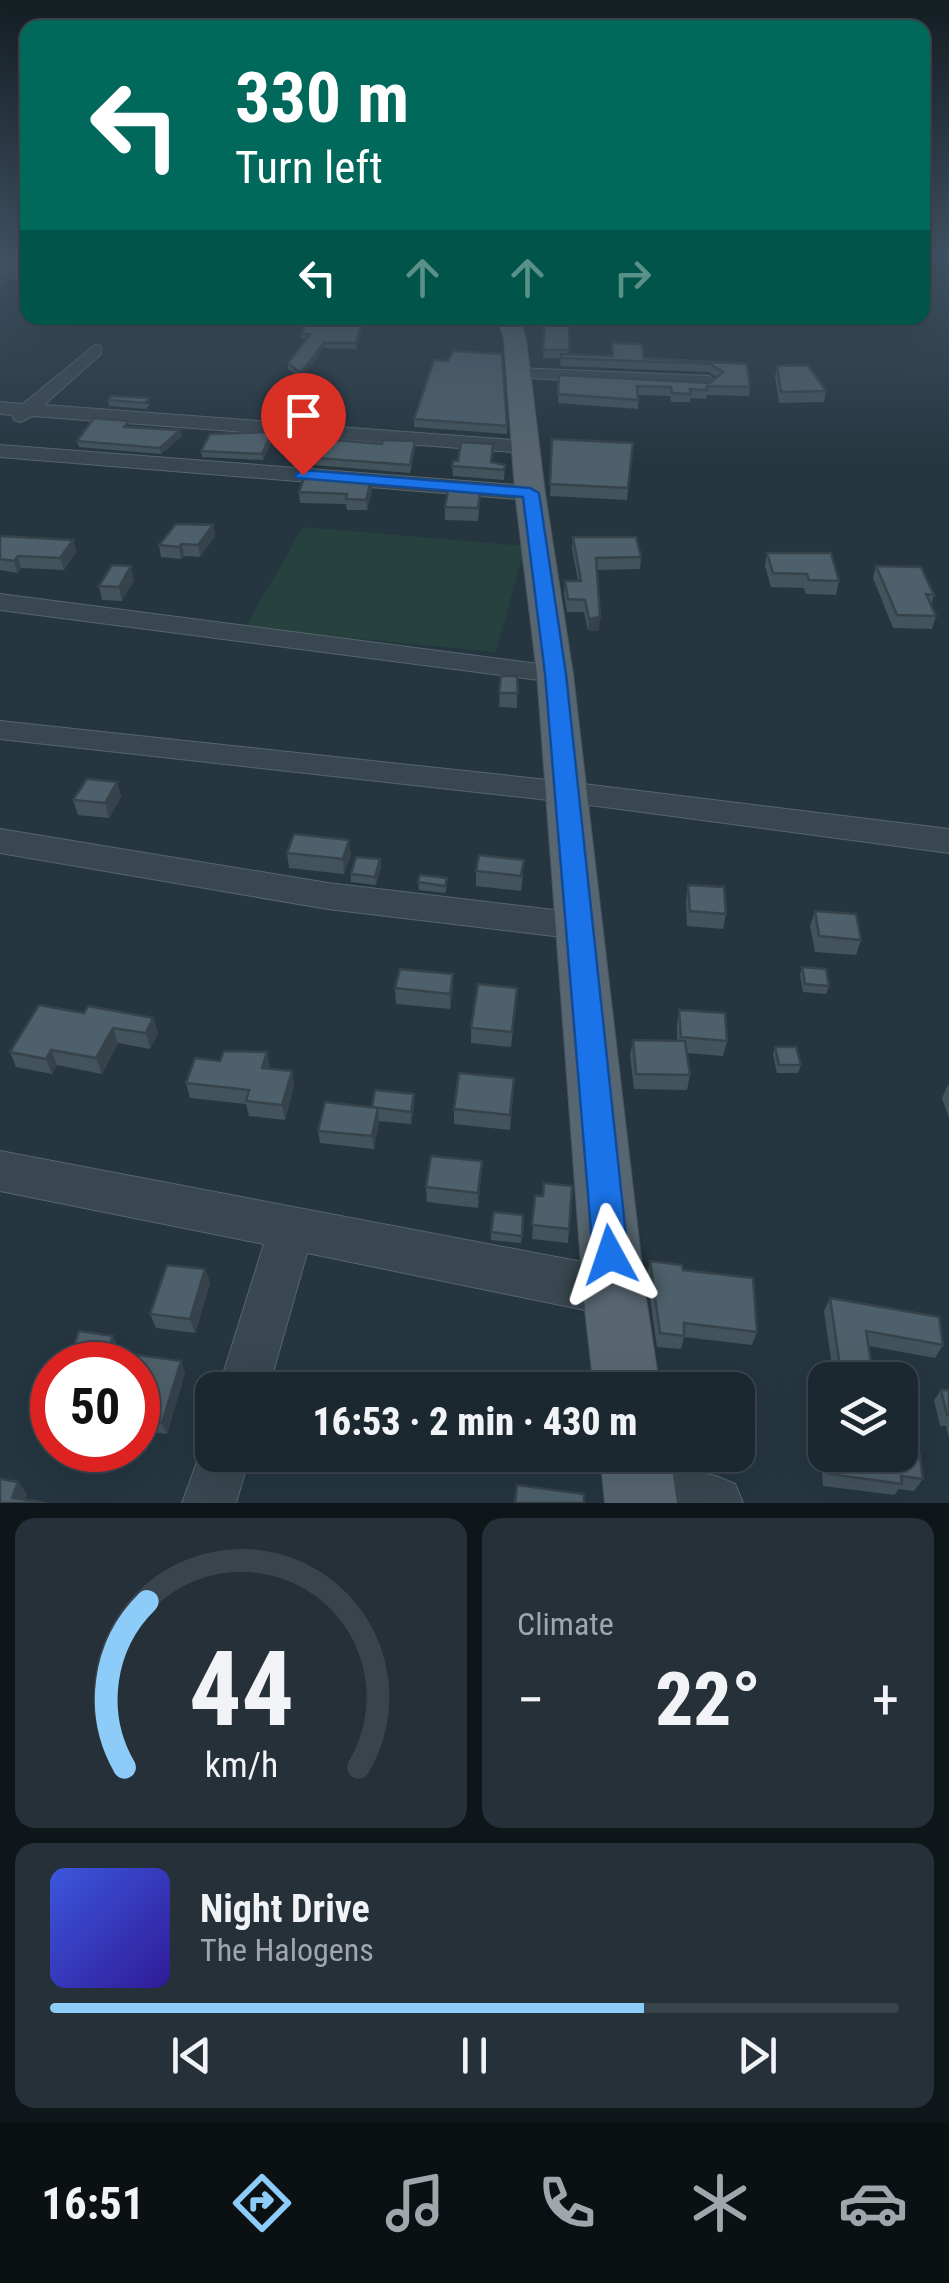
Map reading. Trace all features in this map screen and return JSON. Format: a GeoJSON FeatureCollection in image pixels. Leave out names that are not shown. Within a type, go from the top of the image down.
{"type":"FeatureCollection","features":[{"type":"Feature","properties":{"kind":"main road"},"geometry":{"type":"LineString","coordinates":[[510,325],[556,674],[625,1372]]}},
{"type":"Feature","properties":{"kind":"street"},"geometry":{"type":"LineString","coordinates":[[0,434],[95,350]]}},
{"type":"Feature","properties":{"kind":"street"},"geometry":{"type":"LineString","coordinates":[[518,373],[709,382]]}},
{"type":"Feature","properties":{"kind":"street"},"geometry":{"type":"LineString","coordinates":[[0,408],[526,447]]}},
{"type":"Feature","properties":{"kind":"street"},"geometry":{"type":"LineString","coordinates":[[0,451],[530,493]]}},
{"type":"Feature","properties":{"kind":"street"},"geometry":{"type":"LineString","coordinates":[[0,602],[556,674]]}},
{"type":"Feature","properties":{"kind":"street"},"geometry":{"type":"LineString","coordinates":[[0,730],[566,792],[949,841]]}},
{"type":"Feature","properties":{"kind":"street"},"geometry":{"type":"LineString","coordinates":[[0,841],[328,896],[579,926]]}},
{"type":"Feature","properties":{"kind":"street"},"geometry":{"type":"LineString","coordinates":[[0,1171],[614,1292]]}},
{"type":"Feature","properties":{"kind":"street"},"geometry":{"type":"LineString","coordinates":[[248,1372],[291,1229]]}},
{"type":"Feature","properties":{"kind":"street"},"geometry":{"type":"LineString","coordinates":[[210,1503],[219,1472]]}},
{"type":"Feature","properties":{"kind":"street"},"geometry":{"type":"LineString","coordinates":[[638,1482],[716,1503]]}},
{"type":"Feature","properties":{"kind":"green space"},"geometry":{"type":"Polygon","coordinates":[[[303,527],[525,546],[496,652],[245,628],[303,527]]]}},
{"type":"Feature","properties":{"kind":"building"},"geometry":{"type":"Polygon","coordinates":[[[305,325],[362,325],[356,343],[324,343],[300,373],[288,363],[310,334],[301,334],[305,325]]]}},
{"type":"Feature","properties":{"kind":"building"},"geometry":{"type":"Polygon","coordinates":[[[545,325],[569,325],[569,350],[543,350],[545,325]]]}},
{"type":"Feature","properties":{"kind":"building"},"geometry":{"type":"Polygon","coordinates":[[[612,343],[642,344],[644,358],[747,364],[750,387],[707,386],[707,390],[690,389],[691,394],[672,393],[671,387],[637,386],[638,400],[558,394],[559,375],[710,383],[723,372],[710,364],[561,358],[561,354],[613,356],[612,343]]]}},
{"type":"Feature","properties":{"kind":"building"},"geometry":{"type":"Polygon","coordinates":[[[453,351],[502,354],[507,426],[414,419],[434,360],[448,361],[453,351]]]}},
{"type":"Feature","properties":{"kind":"building"},"geometry":{"type":"Polygon","coordinates":[[[808,365],[826,391],[781,392],[777,366],[808,365]]]}},
{"type":"Feature","properties":{"kind":"building"},"geometry":{"type":"Polygon","coordinates":[[[111,396],[149,398],[145,403],[108,400],[111,396]]]}},
{"type":"Feature","properties":{"kind":"building"},"geometry":{"type":"Polygon","coordinates":[[[305,404],[324,406],[318,416],[299,414],[305,404]]]}},
{"type":"Feature","properties":{"kind":"building"},"geometry":{"type":"Polygon","coordinates":[[[94,418],[129,421],[124,427],[180,430],[160,448],[77,441],[94,418]]]}},
{"type":"Feature","properties":{"kind":"building"},"geometry":{"type":"Polygon","coordinates":[[[272,432],[262,454],[201,451],[210,434],[272,432]]]}},
{"type":"Feature","properties":{"kind":"building"},"geometry":{"type":"Polygon","coordinates":[[[287,433],[307,434],[300,445],[280,444],[287,433]]]}},
{"type":"Feature","properties":{"kind":"building"},"geometry":{"type":"Polygon","coordinates":[[[309,438],[382,444],[383,440],[415,441],[410,465],[301,457],[309,438]]]}},
{"type":"Feature","properties":{"kind":"building"},"geometry":{"type":"Polygon","coordinates":[[[552,439],[633,443],[628,488],[550,484],[552,439]]]}},
{"type":"Feature","properties":{"kind":"building"},"geometry":{"type":"Polygon","coordinates":[[[461,442],[493,444],[491,462],[505,465],[504,470],[452,466],[453,461],[458,461],[461,442]]]}},
{"type":"Feature","properties":{"kind":"building"},"geometry":{"type":"Polygon","coordinates":[[[305,475],[371,480],[366,500],[346,499],[347,494],[299,492],[305,475]]]}},
{"type":"Feature","properties":{"kind":"building"},"geometry":{"type":"Polygon","coordinates":[[[449,484],[481,487],[478,508],[445,507],[449,484]]]}},
{"type":"Feature","properties":{"kind":"building"},"geometry":{"type":"Polygon","coordinates":[[[176,524],[213,525],[198,545],[159,545],[176,524]]]}},
{"type":"Feature","properties":{"kind":"building"},"geometry":{"type":"Polygon","coordinates":[[[0,536],[73,540],[60,558],[18,556],[14,561],[0,559],[0,536]]]}},
{"type":"Feature","properties":{"kind":"building"},"geometry":{"type":"Polygon","coordinates":[[[573,537],[636,537],[641,557],[596,558],[600,617],[589,619],[585,600],[568,599],[565,581],[581,581],[573,537]]]}},
{"type":"Feature","properties":{"kind":"building"},"geometry":{"type":"Polygon","coordinates":[[[767,553],[831,553],[839,581],[809,580],[807,574],[773,573],[767,553]]]}},
{"type":"Feature","properties":{"kind":"building"},"geometry":{"type":"Polygon","coordinates":[[[112,565],[131,566],[119,587],[99,586],[112,565]]]}},
{"type":"Feature","properties":{"kind":"building"},"geometry":{"type":"Polygon","coordinates":[[[876,566],[921,567],[934,595],[926,594],[936,616],[897,615],[876,566]]]}},
{"type":"Feature","properties":{"kind":"building"},"geometry":{"type":"Polygon","coordinates":[[[501,676],[517,676],[518,693],[499,693],[501,676]]]}},
{"type":"Feature","properties":{"kind":"building"},"geometry":{"type":"Polygon","coordinates":[[[87,779],[117,782],[105,803],[73,800],[87,779]]]}},
{"type":"Feature","properties":{"kind":"building"},"geometry":{"type":"Polygon","coordinates":[[[294,834],[349,840],[343,859],[287,853],[294,834]]]}},
{"type":"Feature","properties":{"kind":"building"},"geometry":{"type":"Polygon","coordinates":[[[479,855],[524,860],[521,876],[476,871],[479,855]]]}},
{"type":"Feature","properties":{"kind":"building"},"geometry":{"type":"Polygon","coordinates":[[[356,857],[380,859],[375,877],[351,874],[356,857]]]}},
{"type":"Feature","properties":{"kind":"building"},"geometry":{"type":"Polygon","coordinates":[[[420,875],[447,878],[445,886],[418,882],[420,875]]]}},
{"type":"Feature","properties":{"kind":"building"},"geometry":{"type":"Polygon","coordinates":[[[688,885],[724,887],[726,914],[690,911],[688,885]]]}},
{"type":"Feature","properties":{"kind":"building"},"geometry":{"type":"Polygon","coordinates":[[[815,911],[856,914],[861,940],[819,936],[815,911]]]}},
{"type":"Feature","properties":{"kind":"building"},"geometry":{"type":"Polygon","coordinates":[[[802,967],[826,969],[829,986],[805,984],[802,967]]]}},
{"type":"Feature","properties":{"kind":"building"},"geometry":{"type":"Polygon","coordinates":[[[400,969],[453,974],[450,994],[395,988],[400,969]]]}},
{"type":"Feature","properties":{"kind":"building"},"geometry":{"type":"Polygon","coordinates":[[[478,984],[517,988],[512,1032],[471,1028],[478,984]]]}},
{"type":"Feature","properties":{"kind":"building"},"geometry":{"type":"Polygon","coordinates":[[[39,1005],[84,1013],[88,1006],[153,1018],[146,1033],[113,1028],[96,1058],[51,1050],[46,1059],[10,1052],[39,1005]]]}},
{"type":"Feature","properties":{"kind":"building"},"geometry":{"type":"Polygon","coordinates":[[[679,1010],[725,1013],[727,1041],[681,1037],[679,1010]]]}},
{"type":"Feature","properties":{"kind":"building"},"geometry":{"type":"Polygon","coordinates":[[[633,1040],[685,1041],[690,1075],[636,1074],[633,1040]]]}},
{"type":"Feature","properties":{"kind":"building"},"geometry":{"type":"Polygon","coordinates":[[[775,1047],[796,1047],[801,1065],[779,1065],[775,1047]]]}},
{"type":"Feature","properties":{"kind":"building"},"geometry":{"type":"Polygon","coordinates":[[[224,1051],[267,1052],[262,1068],[292,1071],[282,1105],[246,1101],[249,1090],[186,1083],[195,1058],[220,1061],[224,1051]]]}},
{"type":"Feature","properties":{"kind":"building"},"geometry":{"type":"Polygon","coordinates":[[[459,1073],[514,1078],[510,1115],[454,1109],[459,1073]]]}},
{"type":"Feature","properties":{"kind":"building"},"geometry":{"type":"Polygon","coordinates":[[[375,1090],[414,1094],[411,1112],[372,1107],[375,1090]]]}},
{"type":"Feature","properties":{"kind":"building"},"geometry":{"type":"Polygon","coordinates":[[[325,1102],[378,1108],[372,1136],[318,1131],[325,1102]]]}},
{"type":"Feature","properties":{"kind":"building"},"geometry":{"type":"Polygon","coordinates":[[[431,1156],[482,1161],[478,1193],[426,1187],[431,1156]]]}},
{"type":"Feature","properties":{"kind":"building"},"geometry":{"type":"Polygon","coordinates":[[[544,1183],[572,1186],[569,1229],[532,1225],[535,1196],[543,1196],[544,1183]]]}},
{"type":"Feature","properties":{"kind":"building"},"geometry":{"type":"Polygon","coordinates":[[[494,1212],[523,1215],[522,1236],[491,1232],[494,1212]]]}},
{"type":"Feature","properties":{"kind":"building"},"geometry":{"type":"Polygon","coordinates":[[[650,1261],[682,1265],[683,1270],[753,1278],[757,1332],[684,1323],[684,1336],[660,1333],[650,1261]]]}},
{"type":"Feature","properties":{"kind":"building"},"geometry":{"type":"Polygon","coordinates":[[[167,1265],[205,1269],[190,1319],[150,1314],[167,1265]]]}},
{"type":"Feature","properties":{"kind":"building"},"geometry":{"type":"Polygon","coordinates":[[[830,1298],[939,1317],[943,1345],[866,1331],[871,1362],[839,1362],[830,1298]]]}},
{"type":"Feature","properties":{"kind":"building"},"geometry":{"type":"Polygon","coordinates":[[[79,1331],[113,1336],[111,1342],[75,1342],[79,1331]]]}},
{"type":"Feature","properties":{"kind":"building"},"geometry":{"type":"Polygon","coordinates":[[[160,1358],[181,1361],[160,1423],[160,1358]]]}},
{"type":"Feature","properties":{"kind":"building"},"geometry":{"type":"Polygon","coordinates":[[[941,1390],[949,1390],[949,1415],[947,1415],[941,1390]]]}},
{"type":"Feature","properties":{"kind":"building"},"geometry":{"type":"Polygon","coordinates":[[[918,1443],[923,1479],[901,1476],[902,1484],[830,1474],[918,1472],[918,1443]]]}},
{"type":"Feature","properties":{"kind":"building"},"geometry":{"type":"Polygon","coordinates":[[[0,1479],[18,1482],[12,1498],[47,1503],[0,1503],[0,1479]]]}},
{"type":"Feature","properties":{"kind":"building"},"geometry":{"type":"Polygon","coordinates":[[[517,1485],[584,1494],[584,1503],[515,1503],[517,1485]]]}},
{"type":"Feature","properties":{"kind":"route"},"geometry":{"type":"LineString","coordinates":[[303,475],[530,493],[556,674],[610,1255]]}}]}
